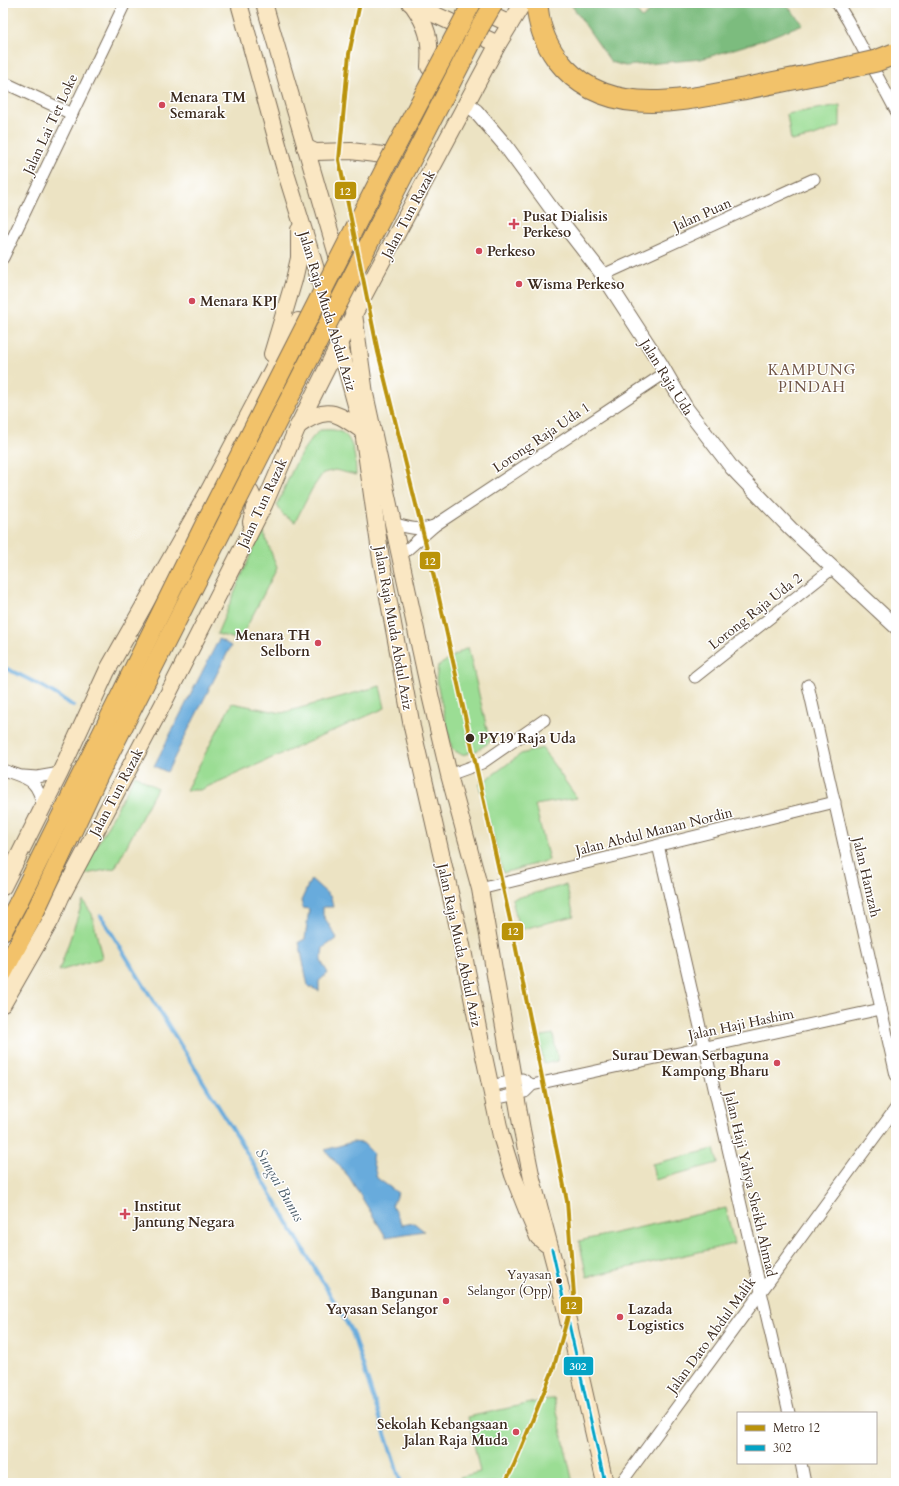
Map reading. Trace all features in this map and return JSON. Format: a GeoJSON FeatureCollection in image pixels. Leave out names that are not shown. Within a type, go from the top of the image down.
{"type":"FeatureCollection","features":[{"type":"Feature","properties":{"kind":"highway"},"geometry":{"type":"LineString","coordinates":[[538,3],[538,15],[542,30],[552,52],[566,71],[587,86],[609,96],[634,101],[658,103],[686,100],[856,66],[876,61],[896,52]]}},
{"type":"Feature","properties":{"kind":"main road","name":"Jalan Raja Muda Abdul Aziz"},"geometry":{"type":"LineString","coordinates":[[239,3],[298,212],[339,343],[363,431],[381,559],[412,727],[462,945],[503,1142],[515,1180],[538,1237],[552,1249]]}},
{"type":"Feature","properties":{"kind":"main road"},"geometry":{"type":"LineString","coordinates":[[411,3],[498,44]]}},
{"type":"Feature","properties":{"kind":"main road"},"geometry":{"type":"LineString","coordinates":[[411,3],[421,17],[427,32],[430,48],[429,67]]}},
{"type":"Feature","properties":{"kind":"main road"},"geometry":{"type":"LineString","coordinates":[[3,887],[60,773],[108,671],[208,492],[260,391],[320,281],[383,155],[464,3],[510,24]]}},
{"type":"Feature","properties":{"kind":"main road"},"geometry":{"type":"LineString","coordinates":[[3,931],[208,516],[382,173],[472,3]]}},
{"type":"Feature","properties":{"kind":"main road","name":"Jalan Tun Razak"},"geometry":{"type":"LineString","coordinates":[[3,974],[35,912],[99,775],[283,410],[451,82],[494,3]]}},
{"type":"Feature","properties":{"kind":"main road","name":"Jalan Tun Razak"},"geometry":{"type":"LineString","coordinates":[[3,1004],[51,920],[61,897],[162,706],[264,505],[298,426],[354,314],[498,44],[524,3]]}},
{"type":"Feature","properties":{"kind":"main road","name":"Jalan Raja Muda Abdul Aziz"},"geometry":{"type":"LineString","coordinates":[[266,5],[305,147],[354,314],[365,394],[393,523],[449,775],[480,889],[514,1088],[532,1179],[552,1249],[605,1483]]}},
{"type":"Feature","properties":{"kind":"main road"},"geometry":{"type":"LineString","coordinates":[[305,147],[315,152],[351,151],[383,155]]}},
{"type":"Feature","properties":{"kind":"main road"},"geometry":{"type":"LineString","coordinates":[[260,391],[294,280],[299,258],[298,212]]}},
{"type":"Feature","properties":{"kind":"main road"},"geometry":{"type":"LineString","coordinates":[[298,426],[319,413],[331,413],[339,415],[363,431]]}},
{"type":"Feature","properties":{"kind":"main road"},"geometry":{"type":"LineString","coordinates":[[208,492],[222,483],[231,481],[243,484],[252,494],[254,506],[250,530]]}},
{"type":"Feature","properties":{"kind":"main road"},"geometry":{"type":"LineString","coordinates":[[381,559],[401,555]]}},
{"type":"Feature","properties":{"kind":"street","name":"Jalan Lai Tet Loke"},"geometry":{"type":"LineString","coordinates":[[3,256],[125,3]]}},
{"type":"Feature","properties":{"kind":"street"},"geometry":{"type":"LineString","coordinates":[[837,3],[896,111]]}},
{"type":"Feature","properties":{"kind":"street"},"geometry":{"type":"LineString","coordinates":[[3,82],[72,114]]}},
{"type":"Feature","properties":{"kind":"street","name":"Jalan Raja Uda"},"geometry":{"type":"LineString","coordinates":[[466,104],[481,116],[505,145],[603,276],[686,408],[732,468],[791,529],[896,627]]}},
{"type":"Feature","properties":{"kind":"street","name":"Jalan Puan"},"geometry":{"type":"LineString","coordinates":[[603,276],[814,179]]}},
{"type":"Feature","properties":{"kind":"street","name":"Lorong Raja Uda 1"},"geometry":{"type":"LineString","coordinates":[[401,555],[434,526],[665,373]]}},
{"type":"Feature","properties":{"kind":"street"},"geometry":{"type":"LineString","coordinates":[[393,523],[415,529],[427,529],[434,526]]}},
{"type":"Feature","properties":{"kind":"street","name":"Lorong Raja Uda 2"},"geometry":{"type":"LineString","coordinates":[[695,678],[833,568]]}},
{"type":"Feature","properties":{"kind":"street","name":"Jalan Hamzah"},"geometry":{"type":"LineString","coordinates":[[808,685],[896,1075]]}},
{"type":"Feature","properties":{"kind":"street"},"geometry":{"type":"LineString","coordinates":[[449,775],[482,763],[544,720]]}},
{"type":"Feature","properties":{"kind":"street"},"geometry":{"type":"LineString","coordinates":[[3,770],[18,775],[36,785],[40,794],[42,808]]}},
{"type":"Feature","properties":{"kind":"street"},"geometry":{"type":"LineString","coordinates":[[18,775],[37,777],[60,773]]}},
{"type":"Feature","properties":{"kind":"street","name":"Jalan Abdul Manan Nordin"},"geometry":{"type":"LineString","coordinates":[[480,889],[834,802]]}},
{"type":"Feature","properties":{"kind":"street","name":"Jalan Haji Yahya Sheikh Ahmad"},"geometry":{"type":"LineString","coordinates":[[658,845],[789,1412]]}},
{"type":"Feature","properties":{"kind":"street","name":"Jalan Haji Hashim"},"geometry":{"type":"LineString","coordinates":[[492,1092],[514,1088],[525,1092],[532,1085],[881,1009]]}},
{"type":"Feature","properties":{"kind":"street","name":"Jalan Dato Abdul Malik"},"geometry":{"type":"LineString","coordinates":[[621,1483],[896,1108]]}},
{"type":"Feature","properties":{"kind":"street"},"geometry":{"type":"LineString","coordinates":[[801,1464],[805,1483]]}},
{"type":"Feature","properties":{"kind":"green space"},"geometry":{"type":"Polygon","coordinates":[[[570,3],[630,3],[642,18],[660,3],[785,3],[803,24],[760,41],[701,59],[625,66],[611,62],[570,3]]]}},
{"type":"Feature","properties":{"kind":"green space"},"geometry":{"type":"Polygon","coordinates":[[[840,105],[840,126],[814,136],[791,141],[787,114],[840,105]]]}},
{"type":"Feature","properties":{"kind":"green space"},"geometry":{"type":"Polygon","coordinates":[[[320,430],[336,430],[343,433],[348,438],[355,456],[356,475],[335,470],[323,473],[312,489],[295,522],[283,515],[277,505],[300,456],[312,438],[320,430]]]}},
{"type":"Feature","properties":{"kind":"green space"},"geometry":{"type":"Polygon","coordinates":[[[262,528],[277,568],[240,640],[217,634],[262,528]]]}},
{"type":"Feature","properties":{"kind":"green space"},"geometry":{"type":"Polygon","coordinates":[[[468,647],[490,742],[476,751],[462,755],[452,749],[436,679],[438,666],[468,647]]]}},
{"type":"Feature","properties":{"kind":"green space"},"geometry":{"type":"Polygon","coordinates":[[[380,686],[385,708],[200,790],[186,790],[232,703],[282,713],[380,686]]]}},
{"type":"Feature","properties":{"kind":"green space"},"geometry":{"type":"Polygon","coordinates":[[[542,748],[577,798],[535,805],[549,860],[503,873],[479,785],[521,754],[542,748]]]}},
{"type":"Feature","properties":{"kind":"green space"},"geometry":{"type":"Polygon","coordinates":[[[135,775],[157,788],[115,868],[81,875],[135,775]]]}},
{"type":"Feature","properties":{"kind":"green space"},"geometry":{"type":"Polygon","coordinates":[[[566,885],[574,916],[519,930],[512,899],[566,885]]]}},
{"type":"Feature","properties":{"kind":"green space"},"geometry":{"type":"Polygon","coordinates":[[[83,901],[92,914],[102,958],[59,971],[83,901]]]}},
{"type":"Feature","properties":{"kind":"green space"},"geometry":{"type":"Polygon","coordinates":[[[553,1034],[558,1061],[544,1064],[538,1037],[553,1034]]]}},
{"type":"Feature","properties":{"kind":"green space"},"geometry":{"type":"Polygon","coordinates":[[[714,1149],[718,1163],[655,1180],[652,1164],[714,1149]]]}},
{"type":"Feature","properties":{"kind":"green space"},"geometry":{"type":"Polygon","coordinates":[[[726,1208],[734,1244],[587,1277],[579,1241],[726,1208]]]}},
{"type":"Feature","properties":{"kind":"green space"},"geometry":{"type":"Polygon","coordinates":[[[554,1398],[573,1483],[462,1483],[460,1477],[480,1472],[468,1417],[554,1398]]]}},
{"type":"Feature","properties":{"kind":"water"},"geometry":{"type":"Polygon","coordinates":[[[219,639],[231,646],[167,772],[154,766],[219,639]]]}},
{"type":"Feature","properties":{"kind":"water"},"geometry":{"type":"Polygon","coordinates":[[[311,879],[331,897],[333,907],[323,907],[323,915],[337,938],[323,948],[321,961],[328,973],[319,981],[319,991],[308,986],[299,942],[305,939],[309,909],[303,908],[301,901],[311,879]]]}},
{"type":"Feature","properties":{"kind":"water"},"geometry":{"type":"Polygon","coordinates":[[[352,1142],[363,1143],[373,1153],[372,1159],[377,1178],[398,1193],[392,1205],[402,1225],[414,1223],[424,1231],[386,1237],[349,1177],[325,1150],[352,1142]]]}},
{"type":"Feature","properties":{"kind":"waterway","name":"Sungai Bunus"},"geometry":{"type":"LineString","coordinates":[[3,667],[48,690],[73,706]]}},
{"type":"Feature","properties":{"kind":"waterway","name":"Sungai Bunus"},"geometry":{"type":"LineString","coordinates":[[101,916],[241,1143],[352,1332],[401,1483]]}},
{"type":"Feature","properties":{"kind":"metro line","name":"12"},"geometry":{"type":"LineString","coordinates":[[360,3],[349,54],[339,160],[378,352],[437,589],[512,929],[567,1201],[574,1295],[553,1370],[514,1465],[505,1483]]}},
{"type":"Feature","properties":{"kind":"transit line","name":"302"},"geometry":{"type":"LineString","coordinates":[[552,1249],[605,1483]]}},
{"type":"Feature","properties":{"kind":"place","name":"Menara TM Semarak"},"geometry":{"type":"Point","coordinates":[162,105]}},
{"type":"Feature","properties":{"kind":"place","name":"Pusat Dialisis Perkeso"},"geometry":{"type":"Point","coordinates":[514,224]}},
{"type":"Feature","properties":{"kind":"place","name":"Perkeso"},"geometry":{"type":"Point","coordinates":[479,251]}},
{"type":"Feature","properties":{"kind":"place","name":"Wisma Perkeso"},"geometry":{"type":"Point","coordinates":[519,284]}},
{"type":"Feature","properties":{"kind":"place","name":"Menara KPJ"},"geometry":{"type":"Point","coordinates":[192,301]}},
{"type":"Feature","properties":{"kind":"place","name":"Menara TH Selborn"},"geometry":{"type":"Point","coordinates":[318,643]}},
{"type":"Feature","properties":{"kind":"place","name":"PY19 Raja Uda"},"geometry":{"type":"Point","coordinates":[470,738]}},
{"type":"Feature","properties":{"kind":"place","name":"Surau Dewan Serbaguna Kampong Bharu"},"geometry":{"type":"Point","coordinates":[777,1063]}},
{"type":"Feature","properties":{"kind":"place","name":"Institut Jantung Negara"},"geometry":{"type":"Point","coordinates":[125,1214]}},
{"type":"Feature","properties":{"kind":"place","name":"Yayasan Selangor (Opp)"},"geometry":{"type":"Point","coordinates":[559,1281]}},
{"type":"Feature","properties":{"kind":"place","name":"Bangunan Yayasan Selangor"},"geometry":{"type":"Point","coordinates":[446,1301]}},
{"type":"Feature","properties":{"kind":"place","name":"Lazada Logistics"},"geometry":{"type":"Point","coordinates":[620,1317]}},
{"type":"Feature","properties":{"kind":"place","name":"Sekolah Kebangsaan Jalan Raja Muda"},"geometry":{"type":"Point","coordinates":[516,1432]}},
{"type":"Feature","properties":{"kind":"district","name":"KAMPUNG PINDAH"},"geometry":{"type":"Point","coordinates":[812,378]}}]}
